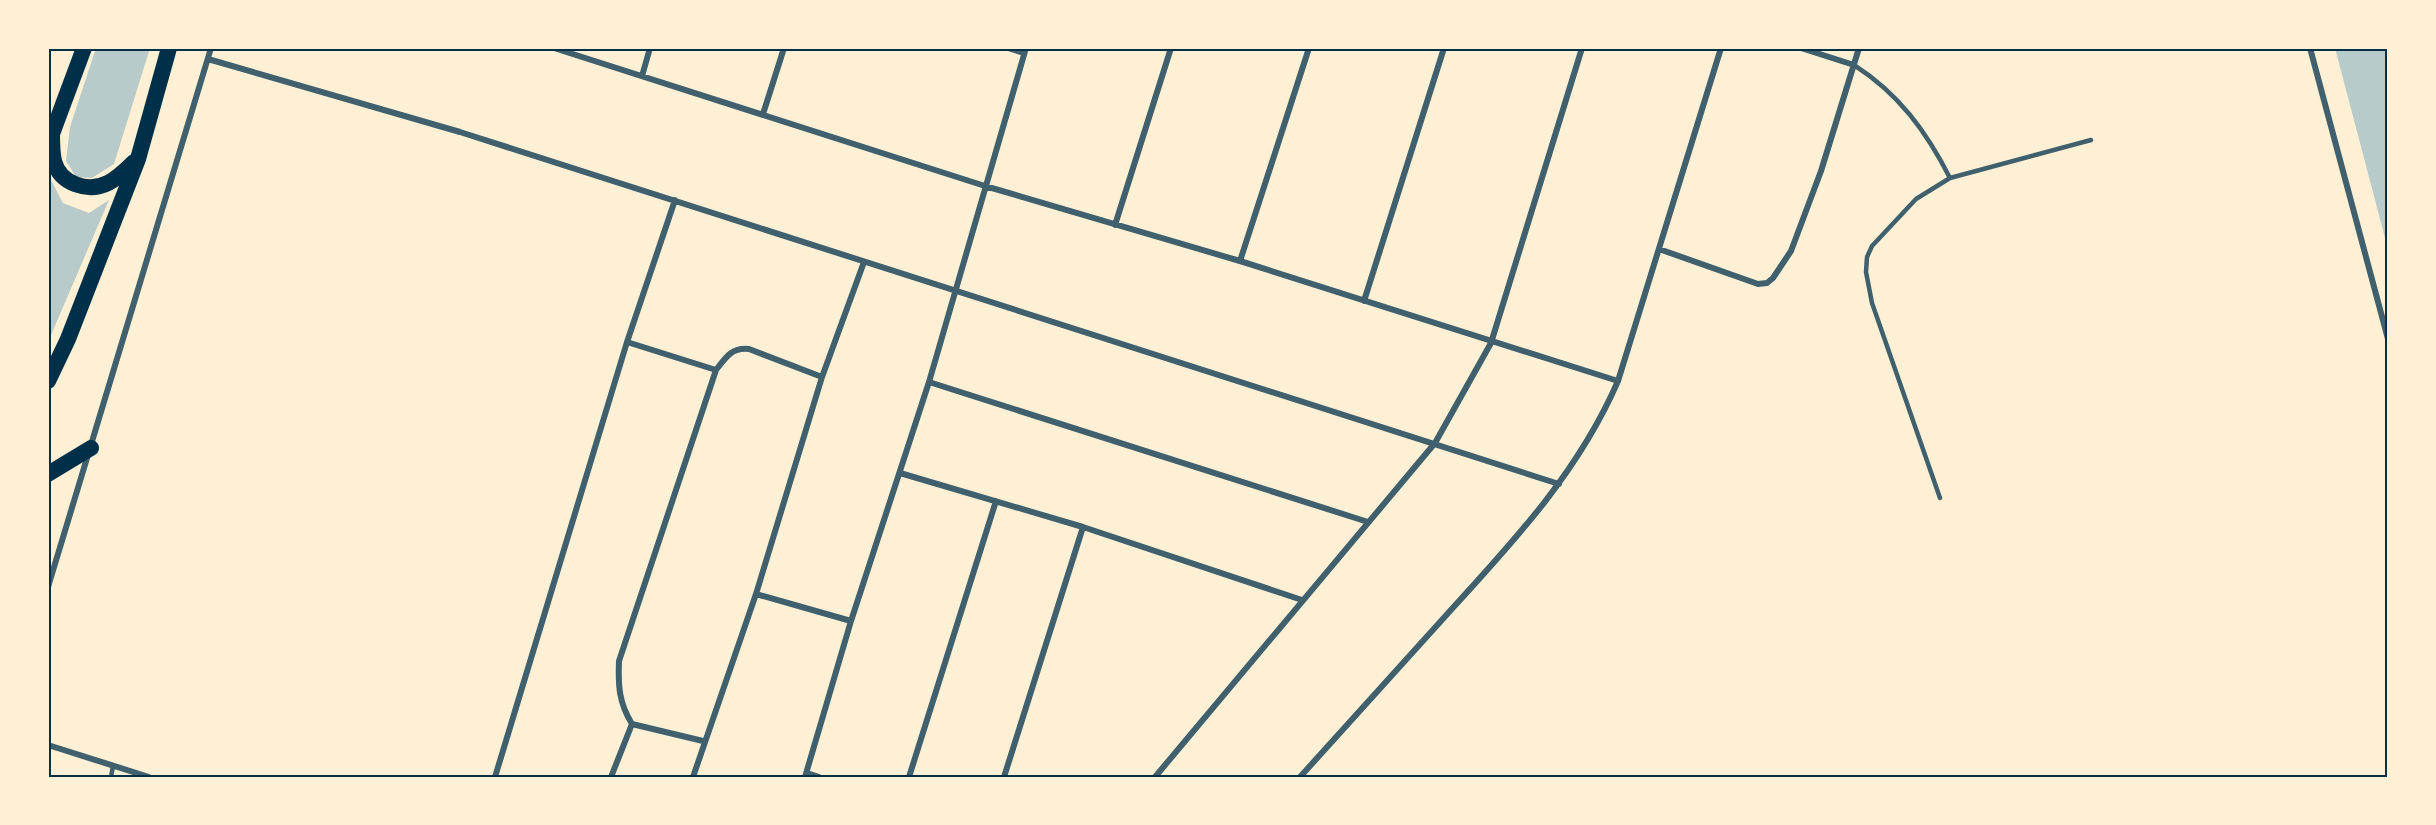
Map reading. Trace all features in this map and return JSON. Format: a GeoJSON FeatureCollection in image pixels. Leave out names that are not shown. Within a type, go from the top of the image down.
{"type":"FeatureCollection","features":[{"type":"Feature","properties":{"kind":"highway"},"geometry":{"type":"LineString","coordinates":[[84,48],[50,139],[54,161],[59,171],[71,183],[83,187],[107,184],[138,159]]}},
{"type":"Feature","properties":{"kind":"highway"},"geometry":{"type":"LineString","coordinates":[[48,381],[68,339],[138,159],[169,48]]}},
{"type":"Feature","properties":{"kind":"highway"},"geometry":{"type":"LineString","coordinates":[[48,474],[92,448]]}},
{"type":"Feature","properties":{"kind":"street"},"geometry":{"type":"LineString","coordinates":[[48,587],[92,448],[211,48]]}},
{"type":"Feature","properties":{"kind":"street"},"geometry":{"type":"LineString","coordinates":[[554,48],[985,186],[1240,261],[1491,343],[1618,381]]}},
{"type":"Feature","properties":{"kind":"street"},"geometry":{"type":"LineString","coordinates":[[642,76],[651,48]]}},
{"type":"Feature","properties":{"kind":"street"},"geometry":{"type":"LineString","coordinates":[[763,114],[784,48]]}},
{"type":"Feature","properties":{"kind":"street"},"geometry":{"type":"LineString","coordinates":[[819,777],[806,775],[851,621],[929,382],[1025,50],[1008,48]]}},
{"type":"Feature","properties":{"kind":"street"},"geometry":{"type":"LineString","coordinates":[[1115,225],[1171,48]]}},
{"type":"Feature","properties":{"kind":"street"},"geometry":{"type":"LineString","coordinates":[[1240,261],[1309,48]]}},
{"type":"Feature","properties":{"kind":"street"},"geometry":{"type":"LineString","coordinates":[[1364,301],[1444,48]]}},
{"type":"Feature","properties":{"kind":"street"},"geometry":{"type":"LineString","coordinates":[[1155,777],[1435,443],[1491,343],[1582,48]]}},
{"type":"Feature","properties":{"kind":"street"},"geometry":{"type":"LineString","coordinates":[[1300,777],[1527,526],[1559,484],[1603,417],[1618,381],[1721,48]]}},
{"type":"Feature","properties":{"kind":"street"},"geometry":{"type":"LineString","coordinates":[[1801,48],[1854,65]]}},
{"type":"Feature","properties":{"kind":"street"},"geometry":{"type":"LineString","coordinates":[[1659,249],[1750,281],[1767,282],[1779,270],[1791,251],[1821,171],[1859,48]]}},
{"type":"Feature","properties":{"kind":"street"},"geometry":{"type":"LineString","coordinates":[[2310,48],[2388,339]]}},
{"type":"Feature","properties":{"kind":"street"},"geometry":{"type":"LineString","coordinates":[[208,59],[460,132],[1559,484]]}},
{"type":"Feature","properties":{"kind":"street"},"geometry":{"type":"LineString","coordinates":[[497,776],[627,342],[675,200]]}},
{"type":"Feature","properties":{"kind":"street"},"geometry":{"type":"LineString","coordinates":[[693,777],[703,741],[756,594],[822,377],[864,262]]}},
{"type":"Feature","properties":{"kind":"street"},"geometry":{"type":"LineString","coordinates":[[627,342],[716,370]]}},
{"type":"Feature","properties":{"kind":"street"},"geometry":{"type":"LineString","coordinates":[[703,741],[632,724],[622,708],[618,687],[619,661],[716,370],[730,352],[739,348],[749,349],[822,377]]}},
{"type":"Feature","properties":{"kind":"street"},"geometry":{"type":"LineString","coordinates":[[929,382],[1368,522]]}},
{"type":"Feature","properties":{"kind":"street"},"geometry":{"type":"LineString","coordinates":[[900,473],[1083,528],[1302,600]]}},
{"type":"Feature","properties":{"kind":"street"},"geometry":{"type":"LineString","coordinates":[[909,777],[996,501]]}},
{"type":"Feature","properties":{"kind":"street"},"geometry":{"type":"LineString","coordinates":[[1004,777],[1083,528]]}},
{"type":"Feature","properties":{"kind":"street"},"geometry":{"type":"LineString","coordinates":[[756,594],[851,621]]}},
{"type":"Feature","properties":{"kind":"street"},"geometry":{"type":"LineString","coordinates":[[610,777],[632,724]]}},
{"type":"Feature","properties":{"kind":"street"},"geometry":{"type":"LineString","coordinates":[[48,745],[149,777]]}},
{"type":"Feature","properties":{"kind":"lane"},"geometry":{"type":"LineString","coordinates":[[1854,65],[1880,81],[1929,137],[1950,178]]}},
{"type":"Feature","properties":{"kind":"lane"},"geometry":{"type":"LineString","coordinates":[[1940,498],[1872,303],[1866,272],[1867,257],[1872,246],[1916,199],[1950,178],[2091,140]]}},
{"type":"Feature","properties":{"kind":"lane"},"geometry":{"type":"LineString","coordinates":[[111,777],[114,766]]}},
{"type":"Feature","properties":{"kind":"shaded area"},"geometry":{"type":"Polygon","coordinates":[[[96,48],[150,48],[114,164],[92,178],[76,177],[66,161],[70,127],[96,48]]]}},
{"type":"Feature","properties":{"kind":"shaded area"},"geometry":{"type":"Polygon","coordinates":[[[2335,48],[2388,48],[2388,238],[2385,238],[2335,48]]]}},
{"type":"Feature","properties":{"kind":"shaded area"},"geometry":{"type":"Polygon","coordinates":[[[50,178],[63,203],[89,213],[109,200],[48,342],[50,178]]]}}]}
